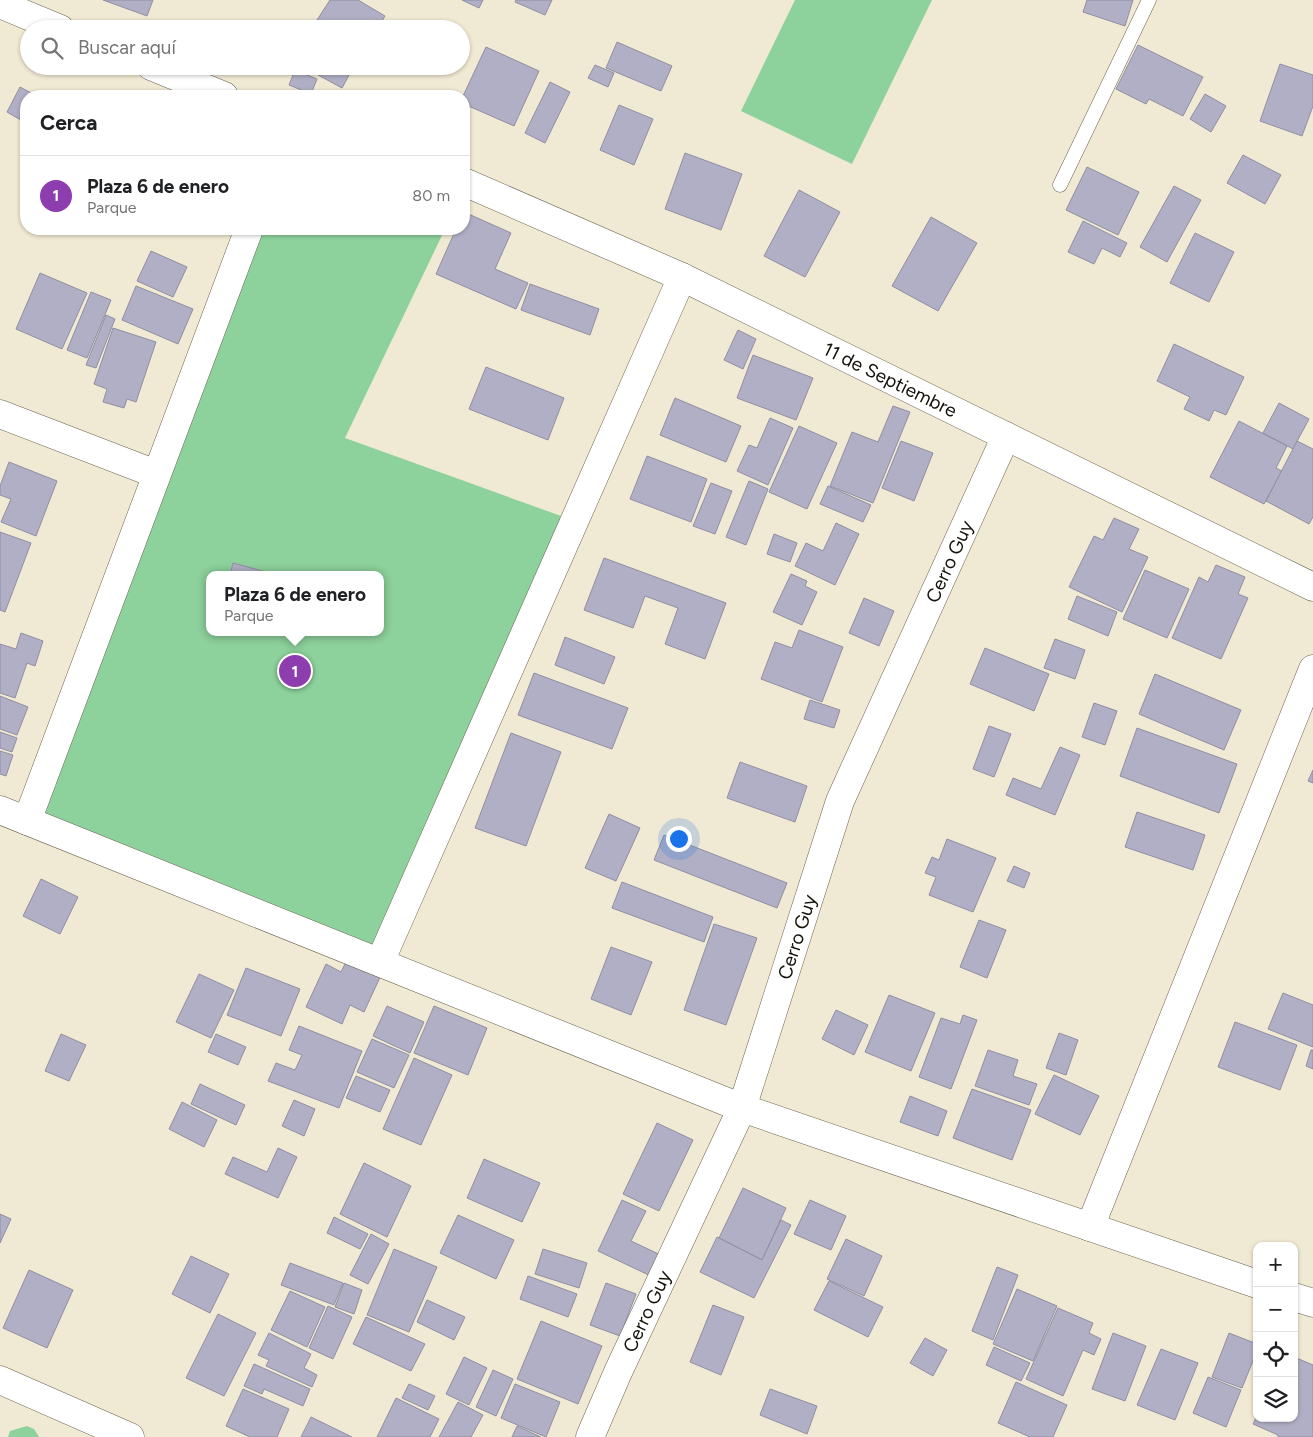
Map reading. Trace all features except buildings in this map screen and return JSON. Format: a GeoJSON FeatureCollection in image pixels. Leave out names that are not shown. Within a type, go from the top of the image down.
{"type":"FeatureCollection","features":[{"type":"Feature","properties":{"kind":"street"},"geometry":{"type":"LineString","coordinates":[[0,4],[38,20]]}},
{"type":"Feature","properties":{"kind":"street"},"geometry":{"type":"LineString","coordinates":[[173,75],[209,90]]}},
{"type":"Feature","properties":{"kind":"street","name":"11 de Septiembre"},"geometry":{"type":"LineString","coordinates":[[470,185],[682,277],[1313,586]]}},
{"type":"Feature","properties":{"kind":"street"},"geometry":{"type":"LineString","coordinates":[[27,822],[247,235]]}},
{"type":"Feature","properties":{"kind":"street"},"geometry":{"type":"LineString","coordinates":[[380,962],[682,277]]}},
{"type":"Feature","properties":{"kind":"street"},"geometry":{"type":"LineString","coordinates":[[0,414],[156,474]]}},
{"type":"Feature","properties":{"kind":"street","name":"Cerro Guy"},"geometry":{"type":"LineString","coordinates":[[590,1437],[618,1372],[742,1108],[840,801],[1006,436]]}},
{"type":"Feature","properties":{"kind":"street"},"geometry":{"type":"LineString","coordinates":[[1090,1227],[1313,669]]}},
{"type":"Feature","properties":{"kind":"street"},"geometry":{"type":"LineString","coordinates":[[0,810],[742,1108],[1253,1283]]}},
{"type":"Feature","properties":{"kind":"street"},"geometry":{"type":"LineString","coordinates":[[1298,1298],[1313,1304]]}},
{"type":"Feature","properties":{"kind":"street"},"geometry":{"type":"LineString","coordinates":[[0,1380],[130,1437]]}},
{"type":"Feature","properties":{"kind":"lane"},"geometry":{"type":"LineString","coordinates":[[1060,185],[1149,0]]}},
{"type":"Feature","properties":{"kind":"green space"},"geometry":{"type":"Polygon","coordinates":[[[795,0],[932,0],[852,164],[741,111],[795,0]]]}},
{"type":"Feature","properties":{"kind":"green space"},"geometry":{"type":"Polygon","coordinates":[[[247,235],[442,235],[345,438],[572,520],[380,962],[27,821],[247,235]]]}},
{"type":"Feature","properties":{"kind":"green space"},"geometry":{"type":"Polygon","coordinates":[[[27,1426],[34,1429],[39,1437],[8,1437],[10,1431],[27,1426]]]}},
{"type":"Feature","properties":{"kind":"place","name":"Plaza 6 de enero"},"geometry":{"type":"Point","coordinates":[295,671]}}]}
